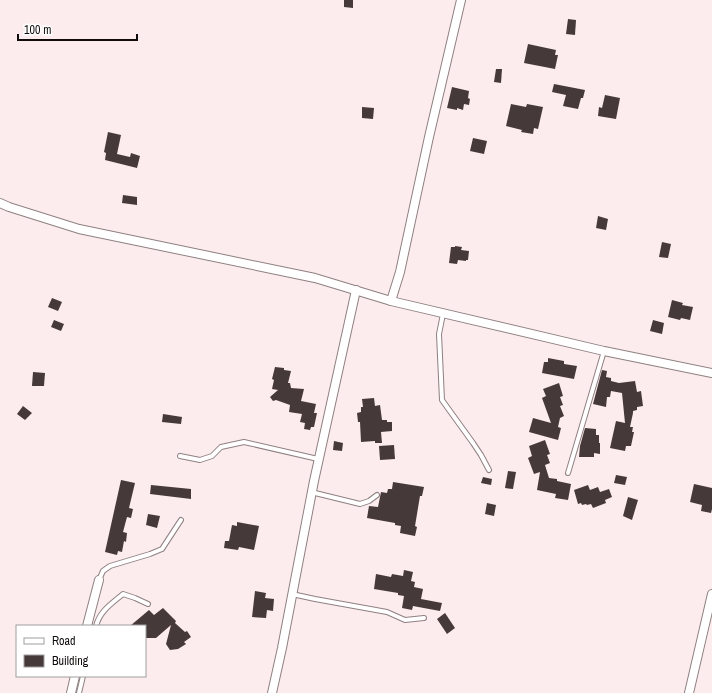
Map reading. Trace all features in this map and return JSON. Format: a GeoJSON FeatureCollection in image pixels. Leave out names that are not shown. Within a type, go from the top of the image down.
{"type":"FeatureCollection","features":[{"type":"Feature","properties":{"kind":"street"},"geometry":{"type":"LineString","coordinates":[[391,301],[400,272],[429,137],[461,0]]}},
{"type":"Feature","properties":{"kind":"street"},"geometry":{"type":"LineString","coordinates":[[0,202],[9,207],[79,229],[315,278],[391,301],[604,351],[712,373]]}},
{"type":"Feature","properties":{"kind":"street"},"geometry":{"type":"LineString","coordinates":[[272,693],[282,648],[311,492],[356,290]]}},
{"type":"Feature","properties":{"kind":"street"},"geometry":{"type":"LineString","coordinates":[[87,625],[99,580]]}},
{"type":"Feature","properties":{"kind":"street"},"geometry":{"type":"LineString","coordinates":[[689,693],[712,594]]}},
{"type":"Feature","properties":{"kind":"street"},"geometry":{"type":"LineString","coordinates":[[71,693],[75,677]]}},
{"type":"Feature","properties":{"kind":"lane"},"geometry":{"type":"LineString","coordinates":[[443,312],[439,334],[442,400],[473,443],[489,470]]}},
{"type":"Feature","properties":{"kind":"lane"},"geometry":{"type":"LineString","coordinates":[[568,472],[604,351]]}},
{"type":"Feature","properties":{"kind":"lane"},"geometry":{"type":"LineString","coordinates":[[180,456],[200,460],[212,456],[221,447],[244,442],[318,459]]}},
{"type":"Feature","properties":{"kind":"lane"},"geometry":{"type":"LineString","coordinates":[[311,492],[360,504],[369,501],[376,495]]}},
{"type":"Feature","properties":{"kind":"lane"},"geometry":{"type":"LineString","coordinates":[[99,580],[103,572],[110,566],[162,549],[182,520]]}},
{"type":"Feature","properties":{"kind":"lane"},"geometry":{"type":"LineString","coordinates":[[96,625],[103,612],[123,594],[148,604]]}},
{"type":"Feature","properties":{"kind":"lane"},"geometry":{"type":"LineString","coordinates":[[292,594],[387,612],[405,620],[424,618]]}},
{"type":"Feature","properties":{"kind":"lane"},"geometry":{"type":"LineString","coordinates":[[79,693],[83,677]]}},
{"type":"Feature","properties":{"kind":"building"},"geometry":{"type":"Polygon","coordinates":[[[344,0],[353,0],[353,8],[344,7],[344,0]]]}},
{"type":"Feature","properties":{"kind":"building"},"geometry":{"type":"Polygon","coordinates":[[[568,19],[576,20],[575,35],[566,34],[568,19]]]}},
{"type":"Feature","properties":{"kind":"building"},"geometry":{"type":"Polygon","coordinates":[[[528,44],[556,50],[555,55],[558,55],[555,69],[524,63],[528,44]]]}},
{"type":"Feature","properties":{"kind":"building"},"geometry":{"type":"Polygon","coordinates":[[[496,69],[502,69],[501,83],[494,82],[496,69]]]}},
{"type":"Feature","properties":{"kind":"building"},"geometry":{"type":"Polygon","coordinates":[[[554,84],[585,90],[578,109],[563,106],[566,95],[552,92],[554,84]]]}},
{"type":"Feature","properties":{"kind":"building"},"geometry":{"type":"Polygon","coordinates":[[[452,87],[469,91],[469,105],[464,104],[463,110],[457,108],[457,110],[447,108],[452,87]]]}},
{"type":"Feature","properties":{"kind":"building"},"geometry":{"type":"Polygon","coordinates":[[[605,95],[620,98],[616,119],[598,116],[599,107],[602,108],[605,95]]]}},
{"type":"Feature","properties":{"kind":"building"},"geometry":{"type":"Polygon","coordinates":[[[511,104],[526,107],[527,104],[543,107],[538,129],[534,128],[533,134],[521,132],[522,130],[506,126],[511,104]]]}},
{"type":"Feature","properties":{"kind":"building"},"geometry":{"type":"Polygon","coordinates":[[[362,107],[374,108],[373,119],[362,118],[362,107]]]}},
{"type":"Feature","properties":{"kind":"building"},"geometry":{"type":"Polygon","coordinates":[[[108,132],[121,135],[117,154],[130,157],[131,153],[140,156],[137,168],[105,160],[106,153],[104,152],[108,132]]]}},
{"type":"Feature","properties":{"kind":"building"},"geometry":{"type":"Polygon","coordinates":[[[473,138],[487,141],[484,154],[470,151],[473,138]]]}},
{"type":"Feature","properties":{"kind":"building"},"geometry":{"type":"Polygon","coordinates":[[[123,195],[137,197],[137,205],[122,203],[123,195]]]}},
{"type":"Feature","properties":{"kind":"building"},"geometry":{"type":"Polygon","coordinates":[[[598,216],[608,219],[606,230],[596,228],[598,216]]]}},
{"type":"Feature","properties":{"kind":"building"},"geometry":{"type":"Polygon","coordinates":[[[662,242],[671,244],[668,258],[659,257],[662,242]]]}},
{"type":"Feature","properties":{"kind":"building"},"geometry":{"type":"Polygon","coordinates":[[[451,247],[462,247],[461,250],[469,251],[468,260],[458,260],[457,264],[449,263],[451,247]]]}},
{"type":"Feature","properties":{"kind":"building"},"geometry":{"type":"Polygon","coordinates":[[[52,298],[62,302],[58,311],[48,307],[52,298]]]}},
{"type":"Feature","properties":{"kind":"building"},"geometry":{"type":"Polygon","coordinates":[[[672,300],[683,303],[682,305],[693,307],[690,320],[681,318],[680,320],[668,317],[672,300]]]}},
{"type":"Feature","properties":{"kind":"building"},"geometry":{"type":"Polygon","coordinates":[[[54,320],[64,324],[61,331],[51,327],[54,320]]]}},
{"type":"Feature","properties":{"kind":"building"},"geometry":{"type":"Polygon","coordinates":[[[653,320],[664,323],[662,334],[650,331],[653,320]]]}},
{"type":"Feature","properties":{"kind":"building"},"geometry":{"type":"Polygon","coordinates":[[[548,358],[564,361],[564,364],[577,366],[574,379],[542,373],[544,362],[548,362],[548,358]]]}},
{"type":"Feature","properties":{"kind":"building"},"geometry":{"type":"Polygon","coordinates":[[[275,367],[284,368],[284,370],[291,371],[288,383],[290,383],[291,388],[304,389],[301,401],[316,404],[314,413],[317,413],[314,427],[311,427],[310,430],[304,429],[305,423],[300,422],[302,414],[289,412],[290,405],[276,400],[273,401],[270,397],[278,390],[272,389],[274,380],[272,379],[275,367]]]}},
{"type":"Feature","properties":{"kind":"building"},"geometry":{"type":"Polygon","coordinates":[[[602,370],[607,371],[606,377],[611,378],[611,381],[619,383],[635,381],[637,392],[641,391],[643,406],[637,407],[637,410],[633,411],[630,427],[633,427],[632,432],[634,432],[631,446],[626,446],[625,451],[610,448],[616,421],[625,423],[622,393],[611,391],[610,397],[607,397],[606,407],[593,404],[602,370]]]}},
{"type":"Feature","properties":{"kind":"building"},"geometry":{"type":"Polygon","coordinates":[[[33,372],[45,373],[44,386],[32,386],[33,372]]]}},
{"type":"Feature","properties":{"kind":"building"},"geometry":{"type":"Polygon","coordinates":[[[559,383],[563,396],[560,397],[563,405],[560,406],[564,416],[560,418],[558,427],[561,428],[558,440],[529,432],[533,418],[551,423],[542,398],[546,396],[543,389],[559,383]]]}},
{"type":"Feature","properties":{"kind":"building"},"geometry":{"type":"Polygon","coordinates":[[[374,398],[375,406],[380,405],[382,420],[392,422],[392,431],[381,432],[382,443],[375,443],[375,441],[361,442],[360,422],[358,422],[357,413],[361,412],[361,407],[363,407],[362,399],[374,398]]]}},
{"type":"Feature","properties":{"kind":"building"},"geometry":{"type":"Polygon","coordinates":[[[23,406],[32,413],[25,420],[17,414],[23,406]]]}},
{"type":"Feature","properties":{"kind":"building"},"geometry":{"type":"Polygon","coordinates":[[[163,414],[182,417],[181,424],[162,422],[163,414]]]}},
{"type":"Feature","properties":{"kind":"building"},"geometry":{"type":"Polygon","coordinates":[[[585,428],[596,429],[596,435],[599,435],[600,454],[594,453],[594,457],[579,457],[580,446],[585,428]]]}},
{"type":"Feature","properties":{"kind":"building"},"geometry":{"type":"Polygon","coordinates":[[[545,440],[550,454],[547,455],[550,463],[545,465],[549,478],[571,484],[568,500],[555,498],[556,494],[537,490],[540,472],[534,474],[528,458],[532,456],[529,446],[545,440]]]}},
{"type":"Feature","properties":{"kind":"building"},"geometry":{"type":"Polygon","coordinates":[[[334,441],[343,443],[342,451],[333,450],[334,441]]]}},
{"type":"Feature","properties":{"kind":"building"},"geometry":{"type":"Polygon","coordinates":[[[394,445],[395,459],[380,460],[379,446],[394,445]]]}},
{"type":"Feature","properties":{"kind":"building"},"geometry":{"type":"Polygon","coordinates":[[[508,471],[516,472],[513,489],[505,488],[508,471]]]}},
{"type":"Feature","properties":{"kind":"building"},"geometry":{"type":"Polygon","coordinates":[[[616,475],[627,477],[625,485],[614,483],[616,475]]]}},
{"type":"Feature","properties":{"kind":"building"},"geometry":{"type":"Polygon","coordinates":[[[483,477],[492,479],[491,485],[481,483],[483,477]]]}},
{"type":"Feature","properties":{"kind":"building"},"geometry":{"type":"Polygon","coordinates":[[[121,480],[135,483],[129,508],[133,509],[131,518],[127,517],[123,532],[127,533],[126,542],[124,541],[122,552],[118,551],[117,555],[105,552],[121,480]]]}},
{"type":"Feature","properties":{"kind":"building"},"geometry":{"type":"Polygon","coordinates":[[[393,482],[424,487],[422,496],[420,496],[415,526],[417,527],[415,536],[400,533],[401,526],[395,525],[395,523],[367,518],[369,506],[378,507],[381,492],[387,493],[388,489],[392,489],[393,482]]]}},
{"type":"Feature","properties":{"kind":"building"},"geometry":{"type":"Polygon","coordinates":[[[694,484],[712,488],[711,513],[701,511],[702,505],[690,502],[694,484]]]}},
{"type":"Feature","properties":{"kind":"building"},"geometry":{"type":"Polygon","coordinates":[[[151,485],[191,489],[191,499],[150,494],[151,485]]]}},
{"type":"Feature","properties":{"kind":"building"},"geometry":{"type":"Polygon","coordinates":[[[588,485],[590,490],[598,487],[600,492],[609,489],[612,497],[605,500],[606,503],[593,508],[591,504],[578,504],[574,490],[588,485]]]}},
{"type":"Feature","properties":{"kind":"building"},"geometry":{"type":"Polygon","coordinates":[[[628,497],[638,500],[632,520],[623,516],[628,497]]]}},
{"type":"Feature","properties":{"kind":"building"},"geometry":{"type":"Polygon","coordinates":[[[487,503],[496,505],[494,516],[485,514],[487,503]]]}},
{"type":"Feature","properties":{"kind":"building"},"geometry":{"type":"Polygon","coordinates":[[[148,514],[160,516],[157,528],[146,525],[148,514]]]}},
{"type":"Feature","properties":{"kind":"building"},"geometry":{"type":"Polygon","coordinates":[[[237,522],[259,526],[254,550],[239,547],[238,550],[224,548],[225,541],[229,541],[232,525],[237,526],[237,522]]]}},
{"type":"Feature","properties":{"kind":"building"},"geometry":{"type":"Polygon","coordinates":[[[404,570],[413,572],[411,581],[415,582],[414,587],[423,589],[421,599],[442,603],[440,611],[413,606],[412,610],[402,608],[404,596],[398,595],[398,593],[374,589],[376,574],[391,577],[392,574],[403,576],[404,570]]]}},
{"type":"Feature","properties":{"kind":"building"},"geometry":{"type":"Polygon","coordinates":[[[255,591],[266,593],[265,598],[274,599],[273,611],[267,610],[266,618],[252,617],[255,591]]]}},
{"type":"Feature","properties":{"kind":"building"},"geometry":{"type":"Polygon","coordinates":[[[163,608],[176,621],[175,623],[185,632],[187,631],[191,637],[184,642],[186,644],[178,649],[170,650],[166,644],[171,625],[156,638],[146,638],[146,625],[131,625],[149,610],[154,615],[163,608]]]}},
{"type":"Feature","properties":{"kind":"building"},"geometry":{"type":"Polygon","coordinates":[[[445,613],[455,628],[447,634],[437,619],[445,613]]]}}]}
